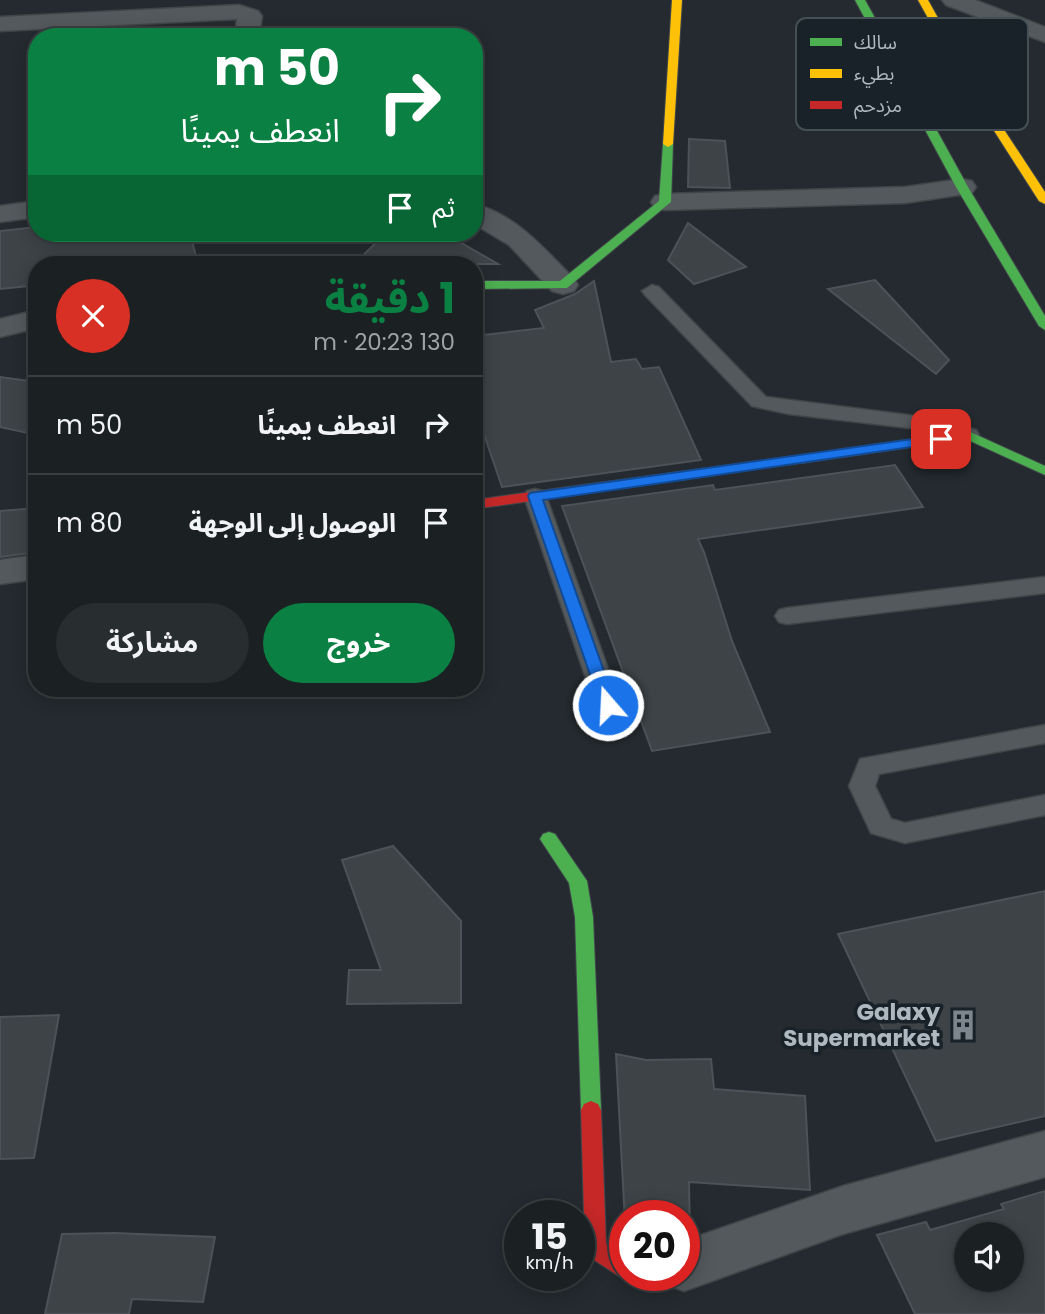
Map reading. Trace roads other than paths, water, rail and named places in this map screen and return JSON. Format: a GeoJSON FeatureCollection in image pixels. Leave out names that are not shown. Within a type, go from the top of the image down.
{"type":"FeatureCollection","features":[{"type":"Feature","properties":{"kind":"main road"},"geometry":{"type":"LineString","coordinates":[[483,285],[563,285],[665,202],[677,0]]}},
{"type":"Feature","properties":{"kind":"main road"},"geometry":{"type":"LineString","coordinates":[[860,0],[870,18]]}},
{"type":"Feature","properties":{"kind":"main road"},"geometry":{"type":"LineString","coordinates":[[923,0],[933,18]]}},
{"type":"Feature","properties":{"kind":"main road"},"geometry":{"type":"LineString","coordinates":[[931,130],[1045,326]]}},
{"type":"Feature","properties":{"kind":"main road"},"geometry":{"type":"LineString","coordinates":[[999,130],[1045,201]]}},
{"type":"Feature","properties":{"kind":"main road"},"geometry":{"type":"LineString","coordinates":[[1010,130],[1036,158]]}},
{"type":"Feature","properties":{"kind":"main road"},"geometry":{"type":"LineString","coordinates":[[483,504],[968,435],[1045,471]]}},
{"type":"Feature","properties":{"kind":"main road"},"geometry":{"type":"LineString","coordinates":[[549,839],[578,881],[584,917],[596,1249],[609,1258]]}},
{"type":"Feature","properties":{"kind":"street"},"geometry":{"type":"LineString","coordinates":[[954,0],[1001,18]]}},
{"type":"Feature","properties":{"kind":"street"},"geometry":{"type":"LineString","coordinates":[[0,24],[239,12],[250,16],[248,28]]}},
{"type":"Feature","properties":{"kind":"street"},"geometry":{"type":"LineString","coordinates":[[1028,28],[1045,35]]}},
{"type":"Feature","properties":{"kind":"street"},"geometry":{"type":"LineString","coordinates":[[665,202],[905,195],[962,187]]}},
{"type":"Feature","properties":{"kind":"street"},"geometry":{"type":"LineString","coordinates":[[0,214],[28,210]]}},
{"type":"Feature","properties":{"kind":"street"},"geometry":{"type":"LineString","coordinates":[[483,217],[519,239],[563,285]]}},
{"type":"Feature","properties":{"kind":"street"},"geometry":{"type":"LineString","coordinates":[[0,328],[28,321]]}},
{"type":"Feature","properties":{"kind":"street"},"geometry":{"type":"LineString","coordinates":[[0,572],[28,568]]}},
{"type":"Feature","properties":{"kind":"street"},"geometry":{"type":"LineString","coordinates":[[700,1260],[843,1210],[1045,1154]]}},
{"type":"Feature","properties":{"kind":"lane"},"geometry":{"type":"LineString","coordinates":[[652,291],[759,402],[789,408],[939,425],[968,435]]}},
{"type":"Feature","properties":{"kind":"lane"},"geometry":{"type":"LineString","coordinates":[[535,496],[608,705]]}},
{"type":"Feature","properties":{"kind":"lane"},"geometry":{"type":"LineString","coordinates":[[787,616],[1045,585]]}},
{"type":"Feature","properties":{"kind":"lane"},"geometry":{"type":"LineString","coordinates":[[1045,734],[869,766],[862,786],[881,826],[905,833],[1045,805]]}},
{"type":"Feature","properties":{"kind":"place","name":"Galaxy Supermarket"},"geometry":{"type":"Point","coordinates":[963,1025]}}]}
